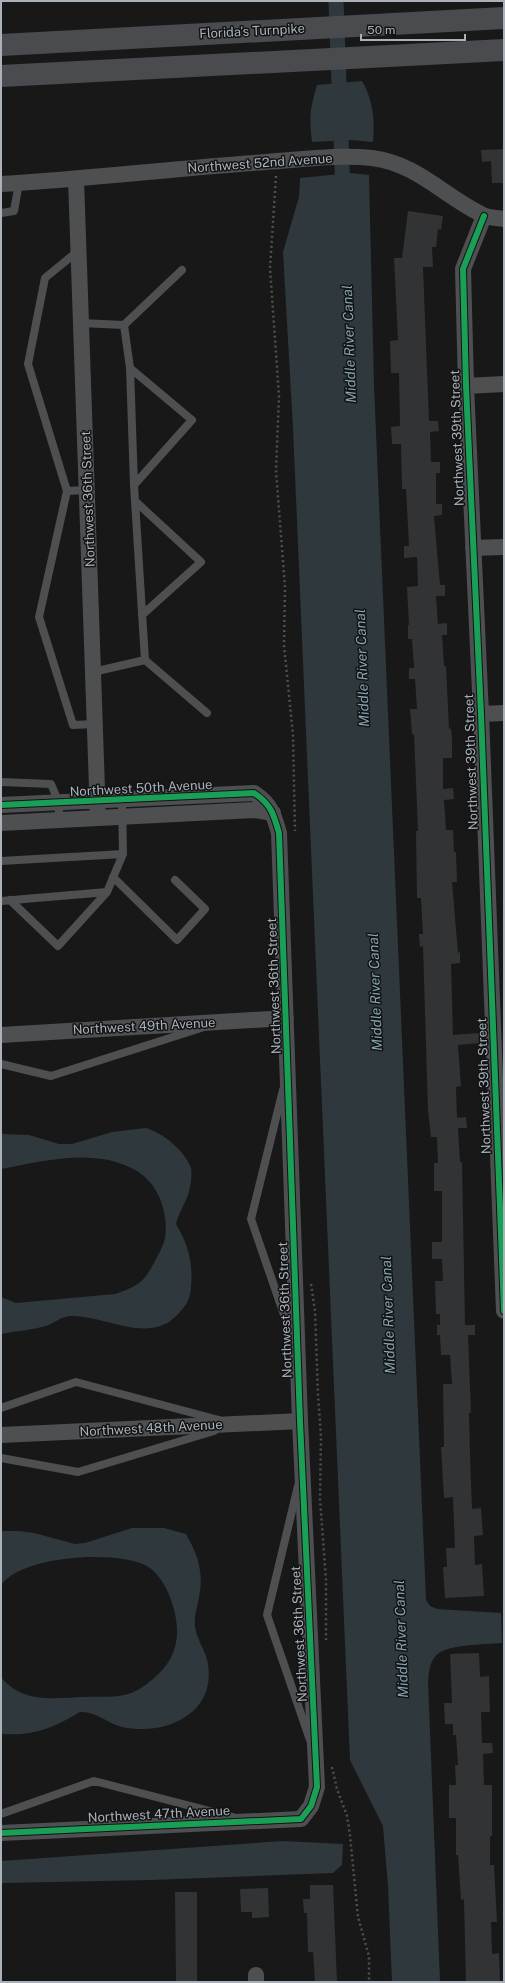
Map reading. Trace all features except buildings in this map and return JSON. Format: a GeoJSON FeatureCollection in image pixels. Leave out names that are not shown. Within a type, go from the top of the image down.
{"type":"FeatureCollection","features":[{"type":"Feature","properties":{"kind":"highway","name":"Florida's Turnpike"},"geometry":{"type":"LineString","coordinates":[[1,45],[504,18]]}},
{"type":"Feature","properties":{"kind":"highway"},"geometry":{"type":"LineString","coordinates":[[1,76],[504,50]]}},
{"type":"Feature","properties":{"kind":"street","name":"Northwest 52nd Avenue"},"geometry":{"type":"LineString","coordinates":[[1,184],[304,159],[372,158],[392,163],[420,174],[484,216],[504,219]]}},
{"type":"Feature","properties":{"kind":"street","name":"Northwest 36th Street"},"geometry":{"type":"LineString","coordinates":[[76,179],[98,818]]}},
{"type":"Feature","properties":{"kind":"street","name":"Northwest 39th Street"},"geometry":{"type":"LineString","coordinates":[[484,216],[463,269],[466,386],[481,714],[504,1311]]}},
{"type":"Feature","properties":{"kind":"street"},"geometry":{"type":"LineString","coordinates":[[466,386],[504,384]]}},
{"type":"Feature","properties":{"kind":"street"},"geometry":{"type":"LineString","coordinates":[[473,548],[504,547]]}},
{"type":"Feature","properties":{"kind":"street"},"geometry":{"type":"LineString","coordinates":[[481,714],[504,713]]}},
{"type":"Feature","properties":{"kind":"street","name":"Northwest 50th Avenue"},"geometry":{"type":"LineString","coordinates":[[1,805],[254,793],[265,800],[273,813]]}},
{"type":"Feature","properties":{"kind":"street"},"geometry":{"type":"LineString","coordinates":[[1,823],[254,810],[273,813]]}},
{"type":"Feature","properties":{"kind":"street","name":"Northwest 36th Street"},"geometry":{"type":"LineString","coordinates":[[273,813],[279,833],[300,1421],[316,1758],[317,1787],[310,1806]]}},
{"type":"Feature","properties":{"kind":"street","name":"Northwest 49th Avenue"},"geometry":{"type":"LineString","coordinates":[[1,1034],[286,1018]]}},
{"type":"Feature","properties":{"kind":"street","name":"Northwest 48th Avenue"},"geometry":{"type":"LineString","coordinates":[[1,1435],[300,1421]]}},
{"type":"Feature","properties":{"kind":"street","name":"Northwest 47th Avenue"},"geometry":{"type":"LineString","coordinates":[[1,1833],[301,1819],[310,1806]]}},
{"type":"Feature","properties":{"kind":"lane"},"geometry":{"type":"LineString","coordinates":[[1,213],[14,211],[19,183]]}},
{"type":"Feature","properties":{"kind":"lane"},"geometry":{"type":"LineString","coordinates":[[79,251],[45,278],[28,364],[67,491],[39,617],[73,725],[95,724]]}},
{"type":"Feature","properties":{"kind":"lane"},"geometry":{"type":"LineString","coordinates":[[82,323],[124,325],[182,270]]}},
{"type":"Feature","properties":{"kind":"lane"},"geometry":{"type":"LineString","coordinates":[[124,325],[130,368],[134,485],[145,660],[207,713]]}},
{"type":"Feature","properties":{"kind":"lane"},"geometry":{"type":"LineString","coordinates":[[130,368],[192,420],[134,485]]}},
{"type":"Feature","properties":{"kind":"lane"},"geometry":{"type":"LineString","coordinates":[[67,491],[87,490]]}},
{"type":"Feature","properties":{"kind":"lane"},"geometry":{"type":"LineString","coordinates":[[135,501],[201,562],[142,615]]}},
{"type":"Feature","properties":{"kind":"lane"},"geometry":{"type":"LineString","coordinates":[[93,672],[145,660]]}},
{"type":"Feature","properties":{"kind":"lane"},"geometry":{"type":"LineString","coordinates":[[1,782],[51,784],[59,803],[60,820]]}},
{"type":"Feature","properties":{"kind":"lane"},"geometry":{"type":"LineString","coordinates":[[10,900],[58,946],[107,892],[123,854],[124,817],[122,800]]}},
{"type":"Feature","properties":{"kind":"lane"},"geometry":{"type":"LineString","coordinates":[[1,861],[123,854]]}},
{"type":"Feature","properties":{"kind":"lane"},"geometry":{"type":"LineString","coordinates":[[113,877],[177,940],[205,909],[175,880]]}},
{"type":"Feature","properties":{"kind":"lane"},"geometry":{"type":"LineString","coordinates":[[1,900],[107,892]]}},
{"type":"Feature","properties":{"kind":"lane"},"geometry":{"type":"LineString","coordinates":[[1,1064],[51,1076],[222,1022]]}},
{"type":"Feature","properties":{"kind":"lane"},"geometry":{"type":"LineString","coordinates":[[288,1070],[251,1219],[298,1354]]}},
{"type":"Feature","properties":{"kind":"lane"},"geometry":{"type":"LineString","coordinates":[[1,1408],[76,1382],[236,1424]]}},
{"type":"Feature","properties":{"kind":"lane"},"geometry":{"type":"LineString","coordinates":[[1,1458],[78,1472],[236,1424]]}},
{"type":"Feature","properties":{"kind":"lane"},"geometry":{"type":"LineString","coordinates":[[302,1468],[267,1615],[316,1758]]}},
{"type":"Feature","properties":{"kind":"lane"},"geometry":{"type":"LineString","coordinates":[[1,1814],[94,1781],[247,1821]]}},
{"type":"Feature","properties":{"kind":"path"},"geometry":{"type":"LineString","coordinates":[[277,161],[270,268],[279,396],[276,470],[285,587],[284,646],[293,735],[295,832]]}},
{"type":"Feature","properties":{"kind":"path"},"geometry":{"type":"LineString","coordinates":[[311,1281],[315,1311],[318,1395],[322,1436],[320,1499],[326,1580],[327,1643]]}},
{"type":"Feature","properties":{"kind":"path"},"geometry":{"type":"LineString","coordinates":[[332,1766],[337,1789],[347,1816],[358,1917],[369,1956],[369,1982]]}},
{"type":"Feature","properties":{"kind":"water"},"geometry":{"type":"Polygon","coordinates":[[[362,81],[371,103],[374,126],[373,142],[350,140],[312,142],[311,113],[317,85],[362,81]]]}},
{"type":"Feature","properties":{"kind":"water"},"geometry":{"type":"Polygon","coordinates":[[[350,173],[369,175],[374,386],[426,1600],[430,1606],[437,1609],[501,1613],[502,1643],[455,1647],[446,1650],[439,1653],[434,1658],[430,1669],[428,1682],[440,1982],[392,1982],[388,1886],[383,1826],[350,1760],[293,428],[283,252],[299,197],[300,178],[350,173]]]}},
{"type":"Feature","properties":{"kind":"water"},"geometry":{"type":"Polygon","coordinates":[[[146,1128],[153,1130],[166,1138],[179,1149],[191,1168],[189,1192],[176,1224],[187,1247],[191,1263],[190,1296],[185,1305],[178,1314],[167,1323],[154,1328],[127,1327],[84,1317],[68,1316],[46,1326],[35,1329],[1,1334],[1,1297],[16,1303],[115,1294],[136,1285],[146,1276],[154,1263],[164,1241],[166,1228],[163,1209],[156,1190],[143,1175],[135,1170],[120,1163],[86,1157],[51,1160],[1,1169],[1,1134],[29,1135],[59,1144],[72,1144],[112,1132],[146,1128]]]}},
{"type":"Feature","properties":{"kind":"water"},"geometry":{"type":"Polygon","coordinates":[[[132,1528],[164,1528],[186,1534],[194,1549],[199,1564],[201,1580],[195,1616],[195,1627],[208,1664],[208,1682],[204,1697],[195,1709],[184,1718],[170,1724],[154,1728],[138,1729],[122,1727],[91,1713],[80,1712],[60,1723],[42,1730],[23,1734],[1,1734],[1,1677],[9,1686],[19,1692],[40,1698],[110,1697],[132,1693],[153,1679],[168,1663],[176,1645],[177,1625],[170,1598],[163,1583],[152,1569],[133,1561],[93,1557],[71,1558],[49,1562],[29,1567],[12,1575],[1,1585],[1,1531],[34,1533],[75,1544],[85,1543],[132,1528]]]}},
{"type":"Feature","properties":{"kind":"water"},"geometry":{"type":"Polygon","coordinates":[[[283,1841],[343,1844],[342,1865],[333,1873],[151,1880],[1,1883],[1,1861],[283,1841]]]}},
{"type":"Feature","properties":{"kind":"waterway","name":"Middle River Canal"},"geometry":{"type":"LineString","coordinates":[[336,1],[343,194]]}},
{"type":"Feature","properties":{"kind":"cycle path"},"geometry":{"type":"LineString","coordinates":[[484,216],[463,269],[466,386],[481,714],[504,1311]]}},
{"type":"Feature","properties":{"kind":"cycle path"},"geometry":{"type":"LineString","coordinates":[[1,805],[254,793],[260,797],[271,810],[279,833],[300,1421],[317,1787],[311,1806],[301,1819],[1,1833]]}}]}
